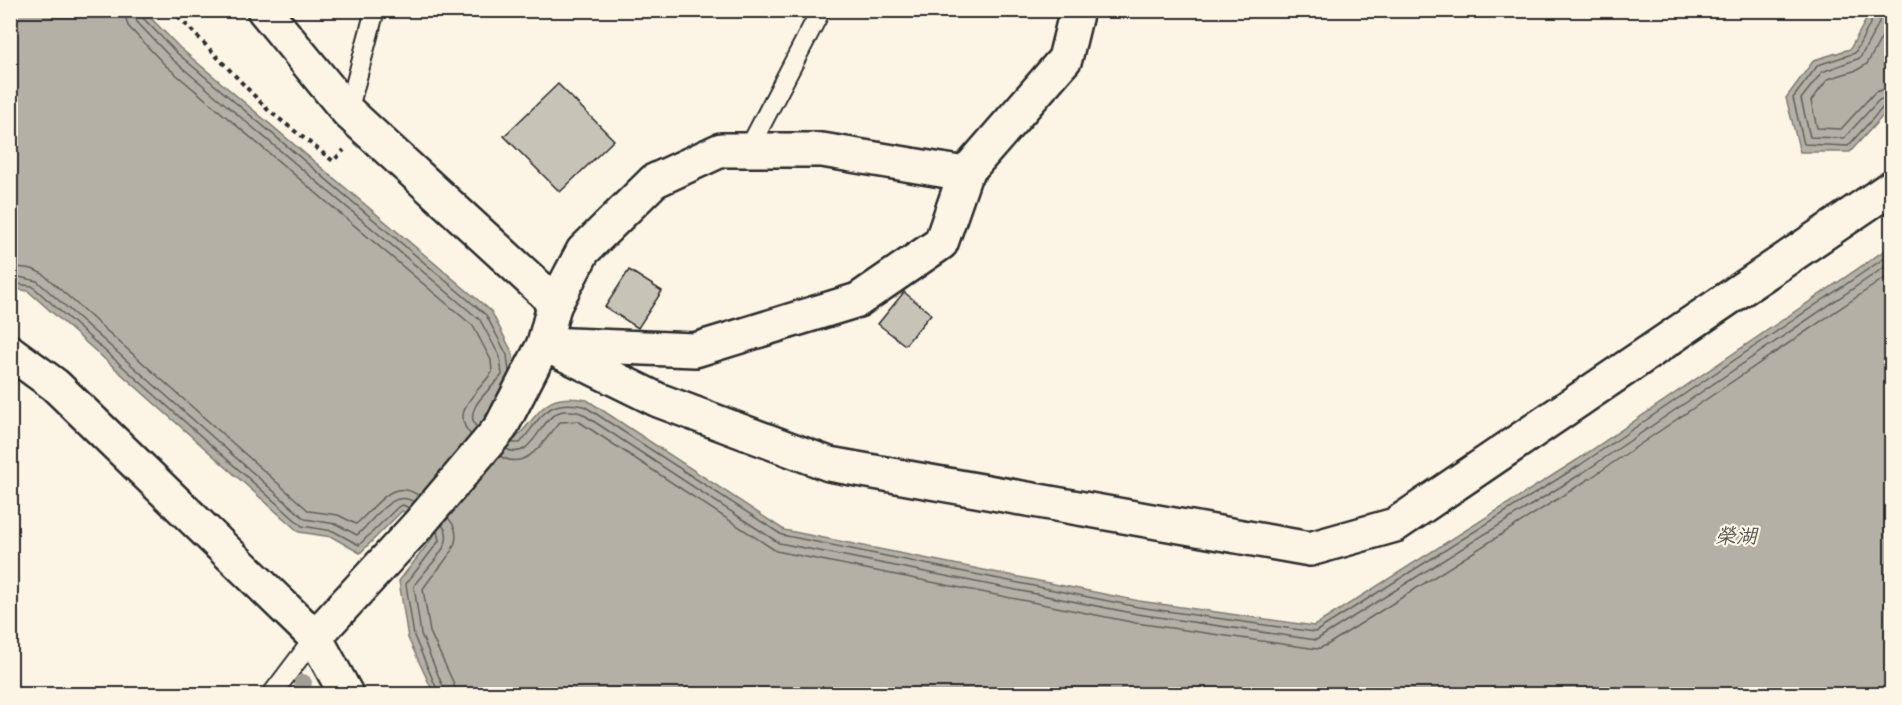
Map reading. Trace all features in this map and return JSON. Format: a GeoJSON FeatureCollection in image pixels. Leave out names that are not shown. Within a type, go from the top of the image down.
{"type":"FeatureCollection","features":[{"type":"Feature","properties":{"kind":"street"},"geometry":{"type":"LineString","coordinates":[[264,10],[357,120],[546,294],[554,306]]}},
{"type":"Feature","properties":{"kind":"street"},"geometry":{"type":"LineString","coordinates":[[544,344],[695,350],[858,300],[941,243],[965,174],[1065,59],[1077,10]]}},
{"type":"Feature","properties":{"kind":"street"},"geometry":{"type":"LineString","coordinates":[[315,637],[419,524],[501,427],[544,344],[554,306],[583,251],[654,181],[721,150],[822,150],[965,174]]}},
{"type":"Feature","properties":{"kind":"street"},"geometry":{"type":"LineString","coordinates":[[544,344],[658,400],[829,464],[1311,549],[1395,525],[1892,187]]}},
{"type":"Feature","properties":{"kind":"street"},"geometry":{"type":"LineString","coordinates":[[10,352],[55,385],[315,637],[346,694]]}},
{"type":"Feature","properties":{"kind":"lane"},"geometry":{"type":"LineString","coordinates":[[357,120],[375,10]]}},
{"type":"Feature","properties":{"kind":"lane"},"geometry":{"type":"LineString","coordinates":[[748,150],[821,10]]}},
{"type":"Feature","properties":{"kind":"lane"},"geometry":{"type":"LineString","coordinates":[[272,694],[315,637]]}},
{"type":"Feature","properties":{"kind":"path"},"geometry":{"type":"LineString","coordinates":[[172,10],[268,110],[333,161],[357,120]]}},
{"type":"Feature","properties":{"kind":"water","name":"榮湖"},"geometry":{"type":"Polygon","coordinates":[[[11,11],[144,11],[180,48],[491,311],[513,354],[516,380],[484,417],[515,439],[545,406],[552,402],[572,398],[587,400],[784,530],[1139,601],[1314,626],[1577,460],[1891,246],[1891,694],[434,694],[408,638],[399,581],[434,536],[402,511],[360,553],[332,537],[299,532],[28,291],[11,288],[11,11]]]}},
{"type":"Feature","properties":{"kind":"water"},"geometry":{"type":"Polygon","coordinates":[[[1865,11],[1891,11],[1891,107],[1850,152],[1800,152],[1786,98],[1814,60],[1850,49],[1867,18],[1865,11]]]}},
{"type":"Feature","properties":{"kind":"building"},"geometry":{"type":"Polygon","coordinates":[[[558,84],[614,140],[560,192],[504,136],[558,84]]]}},
{"type":"Feature","properties":{"kind":"building"},"geometry":{"type":"Polygon","coordinates":[[[629,270],[662,291],[638,328],[605,307],[629,270]]]}},
{"type":"Feature","properties":{"kind":"building"},"geometry":{"type":"Polygon","coordinates":[[[904,292],[931,314],[905,345],[878,324],[904,292]]]}}]}
